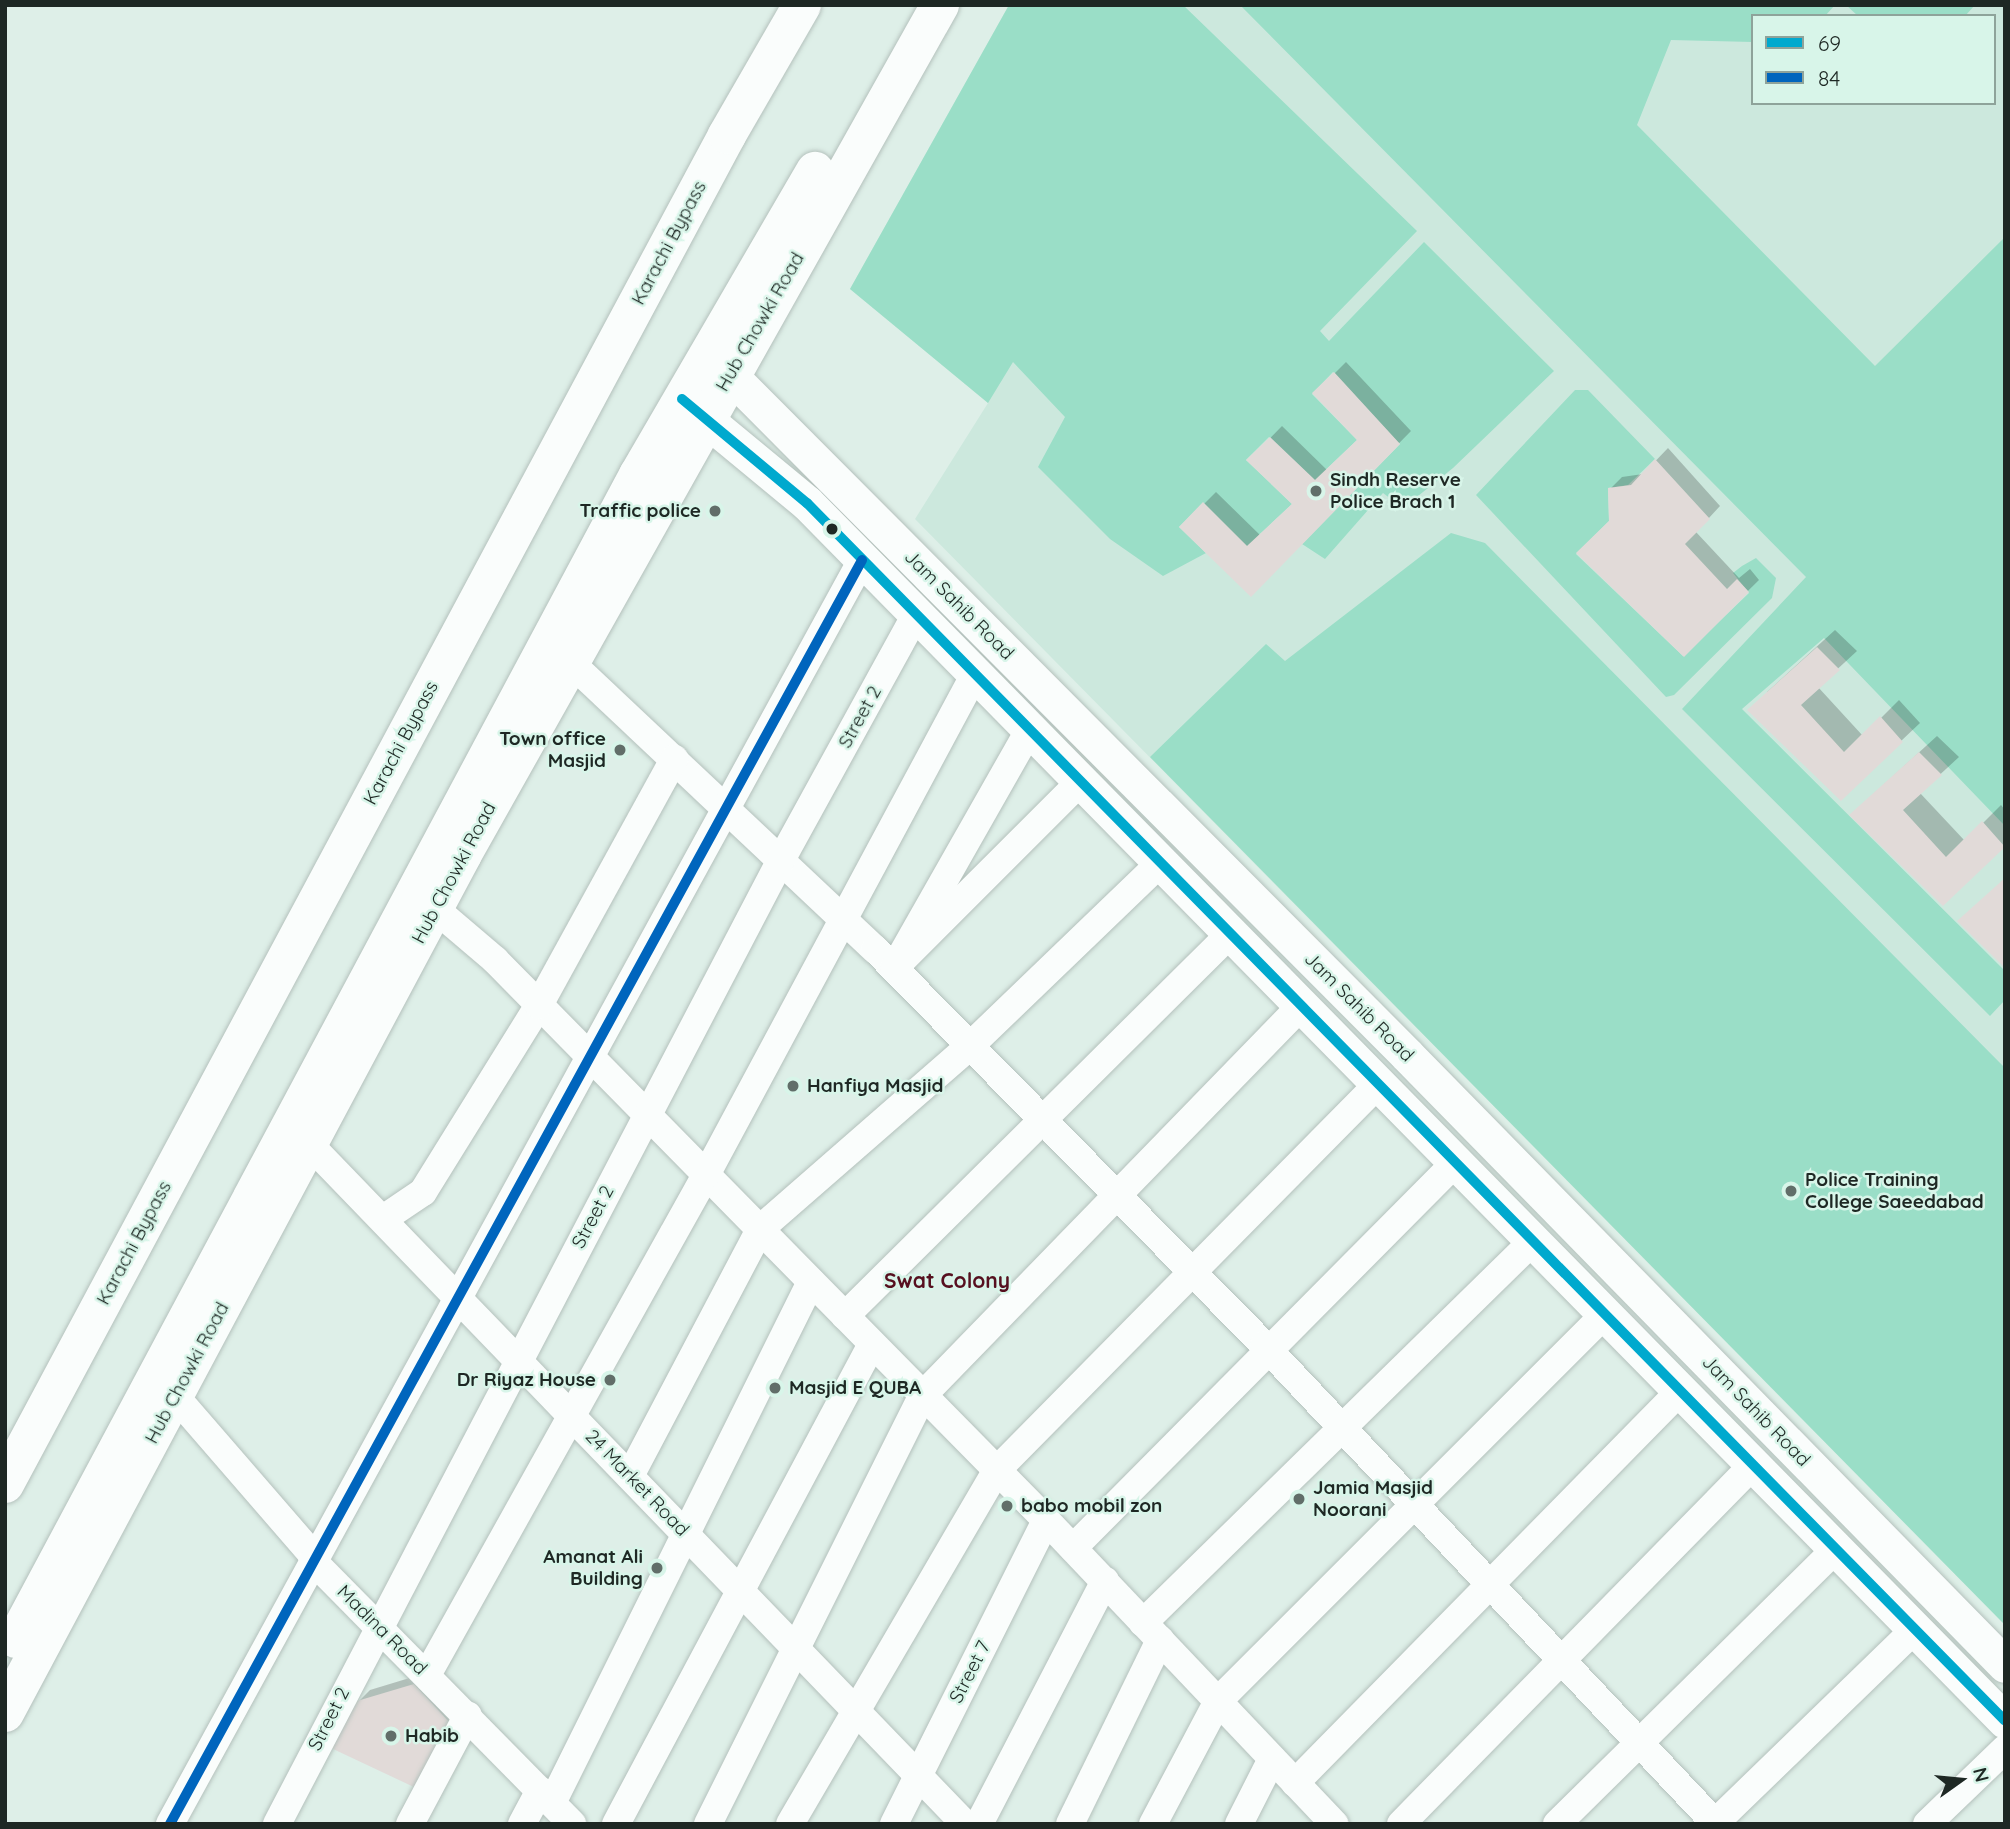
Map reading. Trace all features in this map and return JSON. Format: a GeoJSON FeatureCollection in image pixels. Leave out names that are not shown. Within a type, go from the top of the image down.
{"type":"FeatureCollection","features":[{"type":"Feature","properties":{"kind":"highway","name":"Karachi Bypass"},"geometry":{"type":"LineString","coordinates":[[5,1484],[720,147],[802,5]]}},
{"type":"Feature","properties":{"kind":"highway","name":"Hub Chowki Road"},"geometry":{"type":"LineString","coordinates":[[719,364],[909,5]]}},
{"type":"Feature","properties":{"kind":"highway","name":"Hub Chowki Road"},"geometry":{"type":"LineString","coordinates":[[5,1660],[438,843],[719,364],[940,5]]}},
{"type":"Feature","properties":{"kind":"highway","name":"Hub Chowki Road"},"geometry":{"type":"LineString","coordinates":[[5,1713],[434,908],[570,662],[693,409]]}},
{"type":"Feature","properties":{"kind":"main road","name":"Jam Sahib Road"},"geometry":{"type":"LineString","coordinates":[[719,364],[2005,1665]]}},
{"type":"Feature","properties":{"kind":"main road","name":"Jam Sahib Road"},"geometry":{"type":"LineString","coordinates":[[693,409],[807,503],[2005,1721]]}},
{"type":"Feature","properties":{"kind":"main road"},"geometry":{"type":"LineString","coordinates":[[807,503],[832,477]]}},
{"type":"Feature","properties":{"kind":"street"},"geometry":{"type":"LineString","coordinates":[[170,1824],[588,1055],[862,559]]}},
{"type":"Feature","properties":{"kind":"street","name":"Street 2"},"geometry":{"type":"LineString","coordinates":[[277,1824],[377,1625],[518,1358],[781,860],[916,614]]}},
{"type":"Feature","properties":{"kind":"street"},"geometry":{"type":"LineString","coordinates":[[570,662],[894,968],[1269,1350],[1715,1823],[1915,1629]]}},
{"type":"Feature","properties":{"kind":"street"},"geometry":{"type":"LineString","coordinates":[[427,1675],[706,1175],[975,674]]}},
{"type":"Feature","properties":{"kind":"street"},"geometry":{"type":"LineString","coordinates":[[894,968],[1030,729]]}},
{"type":"Feature","properties":{"kind":"street"},"geometry":{"type":"LineString","coordinates":[[383,1219],[423,1192],[539,1005],[674,759]]}},
{"type":"Feature","properties":{"kind":"street"},"geometry":{"type":"LineString","coordinates":[[894,968],[1080,781]]}},
{"type":"Feature","properties":{"kind":"street"},"geometry":{"type":"LineString","coordinates":[[631,1476],[760,1229],[970,1046],[1161,862]]}},
{"type":"Feature","properties":{"kind":"street"},"geometry":{"type":"LineString","coordinates":[[434,908],[539,1005],[1046,1520],[1329,1822]]}},
{"type":"Feature","properties":{"kind":"street"},"geometry":{"type":"LineString","coordinates":[[845,1316],[1231,933]]}},
{"type":"Feature","properties":{"kind":"street"},"geometry":{"type":"LineString","coordinates":[[708,1824],[923,1395],[1302,1005]]}},
{"type":"Feature","properties":{"kind":"street"},"geometry":{"type":"LineString","coordinates":[[790,1824],[858,1713],[997,1470],[1379,1083]]}},
{"type":"Feature","properties":{"kind":"street","name":"24 Market Road"},"geometry":{"type":"LineString","coordinates":[[309,1144],[965,1824]]}},
{"type":"Feature","properties":{"kind":"street"},"geometry":{"type":"LineString","coordinates":[[1073,1548],[1457,1161]]}},
{"type":"Feature","properties":{"kind":"street"},"geometry":{"type":"LineString","coordinates":[[1070,1824],[1151,1631],[1342,1428],[1534,1240]]}},
{"type":"Feature","properties":{"kind":"street"},"geometry":{"type":"LineString","coordinates":[[522,1824],[546,1796],[686,1534],[811,1282]]}},
{"type":"Feature","properties":{"kind":"street"},"geometry":{"type":"LineString","coordinates":[[1153,1824],[1218,1701],[1606,1313]]}},
{"type":"Feature","properties":{"kind":"street"},"geometry":{"type":"LineString","coordinates":[[616,1824],[872,1344]]}},
{"type":"Feature","properties":{"kind":"street"},"geometry":{"type":"LineString","coordinates":[[1295,1783],[1681,1390]]}},
{"type":"Feature","properties":{"kind":"street","name":"Madina Road"},"geometry":{"type":"LineString","coordinates":[[176,1396],[312,1554],[313,1561],[572,1824]]}},
{"type":"Feature","properties":{"kind":"street"},"geometry":{"type":"LineString","coordinates":[[1401,1824],[1754,1464]]}},
{"type":"Feature","properties":{"kind":"street","name":"Street 7"},"geometry":{"type":"LineString","coordinates":[[894,1824],[1046,1520]]}},
{"type":"Feature","properties":{"kind":"street"},"geometry":{"type":"LineString","coordinates":[[1557,1824],[1836,1549]]}},
{"type":"Feature","properties":{"kind":"street"},"geometry":{"type":"LineString","coordinates":[[979,1824],[1105,1581]]}},
{"type":"Feature","properties":{"kind":"street"},"geometry":{"type":"LineString","coordinates":[[410,1824],[467,1715]]}},
{"type":"Feature","properties":{"kind":"street"},"geometry":{"type":"LineString","coordinates":[[1927,1824],[2005,1749]]}},
{"type":"Feature","properties":{"kind":"street"},"geometry":{"type":"LineString","coordinates":[[1239,1824],[1272,1759]]}},
{"type":"Feature","properties":{"kind":"shaded area","name":"Police Training College Saeedabad"},"geometry":{"type":"Polygon","coordinates":[[[1009,5],[2005,5],[2005,1625],[915,519],[988,403],[850,289],[1009,5]]]}},
{"type":"Feature","properties":{"kind":"green space"},"geometry":{"type":"Polygon","coordinates":[[[1009,5],[1183,5],[1417,231],[1320,331],[1329,341],[1424,242],[1554,371],[1453,468],[1403,508],[1383,493],[1325,559],[1302,544],[1400,444],[1333,372],[1312,394],[1357,440],[1315,480],[1269,437],[1246,460],[1292,504],[1247,546],[1203,503],[1179,527],[1206,553],[1163,576],[1110,539],[1038,467],[1065,417],[1013,362],[988,403],[850,289],[1009,5]]]}},
{"type":"Feature","properties":{"kind":"green space"},"geometry":{"type":"Polygon","coordinates":[[[1240,5],[1835,5],[1827,14],[1751,14],[1751,42],[1671,40],[1637,125],[1875,366],[2005,237],[2005,826],[1824,638],[1742,709],[2005,971],[2005,1000],[1990,1016],[1682,709],[1806,577],[1240,5]]]}},
{"type":"Feature","properties":{"kind":"green space"},"geometry":{"type":"Polygon","coordinates":[[[1846,5],[1975,5],[1967,14],[1856,14],[1846,5]]]}},
{"type":"Feature","properties":{"kind":"green space"},"geometry":{"type":"Polygon","coordinates":[[[1575,390],[1588,390],[1655,459],[1628,485],[1608,488],[1609,521],[1576,554],[1683,656],[1749,593],[1733,573],[1756,558],[1776,578],[1772,598],[1674,695],[1666,697],[1476,495],[1575,390]]]}},
{"type":"Feature","properties":{"kind":"green space"},"geometry":{"type":"Polygon","coordinates":[[[1451,533],[1485,543],[2005,1068],[2005,1625],[1150,757],[1266,644],[1285,661],[1451,533]]]}},
{"type":"Feature","properties":{"kind":"building","name":"Sindh Reserve Police Brach 1"},"geometry":{"type":"Polygon","coordinates":[[[1334,372],[1400,444],[1251,597],[1179,527],[1203,502],[1247,546],[1292,504],[1246,460],[1270,437],[1315,480],[1357,440],[1312,393],[1334,372]]]}},
{"type":"Feature","properties":{"kind":"building"},"geometry":{"type":"Polygon","coordinates":[[[1655,459],[1710,519],[1685,544],[1727,589],[1737,579],[1749,592],[1684,657],[1576,553],[1609,521],[1608,488],[1631,485],[1655,459]]]}},
{"type":"Feature","properties":{"kind":"building"},"geometry":{"type":"Polygon","coordinates":[[[1817,647],[1840,670],[1801,705],[1844,752],[1880,716],[1903,742],[1841,801],[1747,710],[1817,647]]]}},
{"type":"Feature","properties":{"kind":"building"},"geometry":{"type":"Polygon","coordinates":[[[1919,752],[1942,775],[1903,810],[1946,857],[1982,821],[2005,847],[1943,906],[1849,815],[1919,752]]]}},
{"type":"Feature","properties":{"kind":"building"},"geometry":{"type":"Polygon","coordinates":[[[2005,878],[2005,968],[1957,921],[2005,878]]]}},
{"type":"Feature","properties":{"kind":"building","name":"Habib"},"geometry":{"type":"Polygon","coordinates":[[[414,1684],[452,1725],[416,1788],[331,1748],[357,1701],[414,1684]]]}},
{"type":"Feature","properties":{"kind":"transit line","name":"69"},"geometry":{"type":"LineString","coordinates":[[682,399],[807,503],[2005,1721]]}},
{"type":"Feature","properties":{"kind":"transit line","name":"84"},"geometry":{"type":"LineString","coordinates":[[170,1824],[862,560]]}},
{"type":"Feature","properties":{"kind":"place","name":"Sindh Reserve Police Brach 1"},"geometry":{"type":"Point","coordinates":[1316,491]}},
{"type":"Feature","properties":{"kind":"place","name":"Traffic police"},"geometry":{"type":"Point","coordinates":[715,511]}},
{"type":"Feature","properties":{"kind":"place","name":"Town office Masjid"},"geometry":{"type":"Point","coordinates":[620,750]}},
{"type":"Feature","properties":{"kind":"place","name":"Hanfiya Masjid"},"geometry":{"type":"Point","coordinates":[793,1086]}},
{"type":"Feature","properties":{"kind":"place","name":"Police Training College Saeedabad"},"geometry":{"type":"Point","coordinates":[1791,1191]}},
{"type":"Feature","properties":{"kind":"place","name":"Dr Riyaz House"},"geometry":{"type":"Point","coordinates":[610,1380]}},
{"type":"Feature","properties":{"kind":"place","name":"Masjid E QUBA"},"geometry":{"type":"Point","coordinates":[775,1388]}},
{"type":"Feature","properties":{"kind":"place","name":"Jamia Masjid Noorani"},"geometry":{"type":"Point","coordinates":[1299,1499]}},
{"type":"Feature","properties":{"kind":"place","name":"babo mobil zon"},"geometry":{"type":"Point","coordinates":[1007,1506]}},
{"type":"Feature","properties":{"kind":"place","name":"Amanat Ali Building"},"geometry":{"type":"Point","coordinates":[657,1568]}},
{"type":"Feature","properties":{"kind":"place","name":"Habib"},"geometry":{"type":"Point","coordinates":[391,1736]}},
{"type":"Feature","properties":{"kind":"district","name":"Swat Colony"},"geometry":{"type":"Point","coordinates":[947,1280]}}]}
